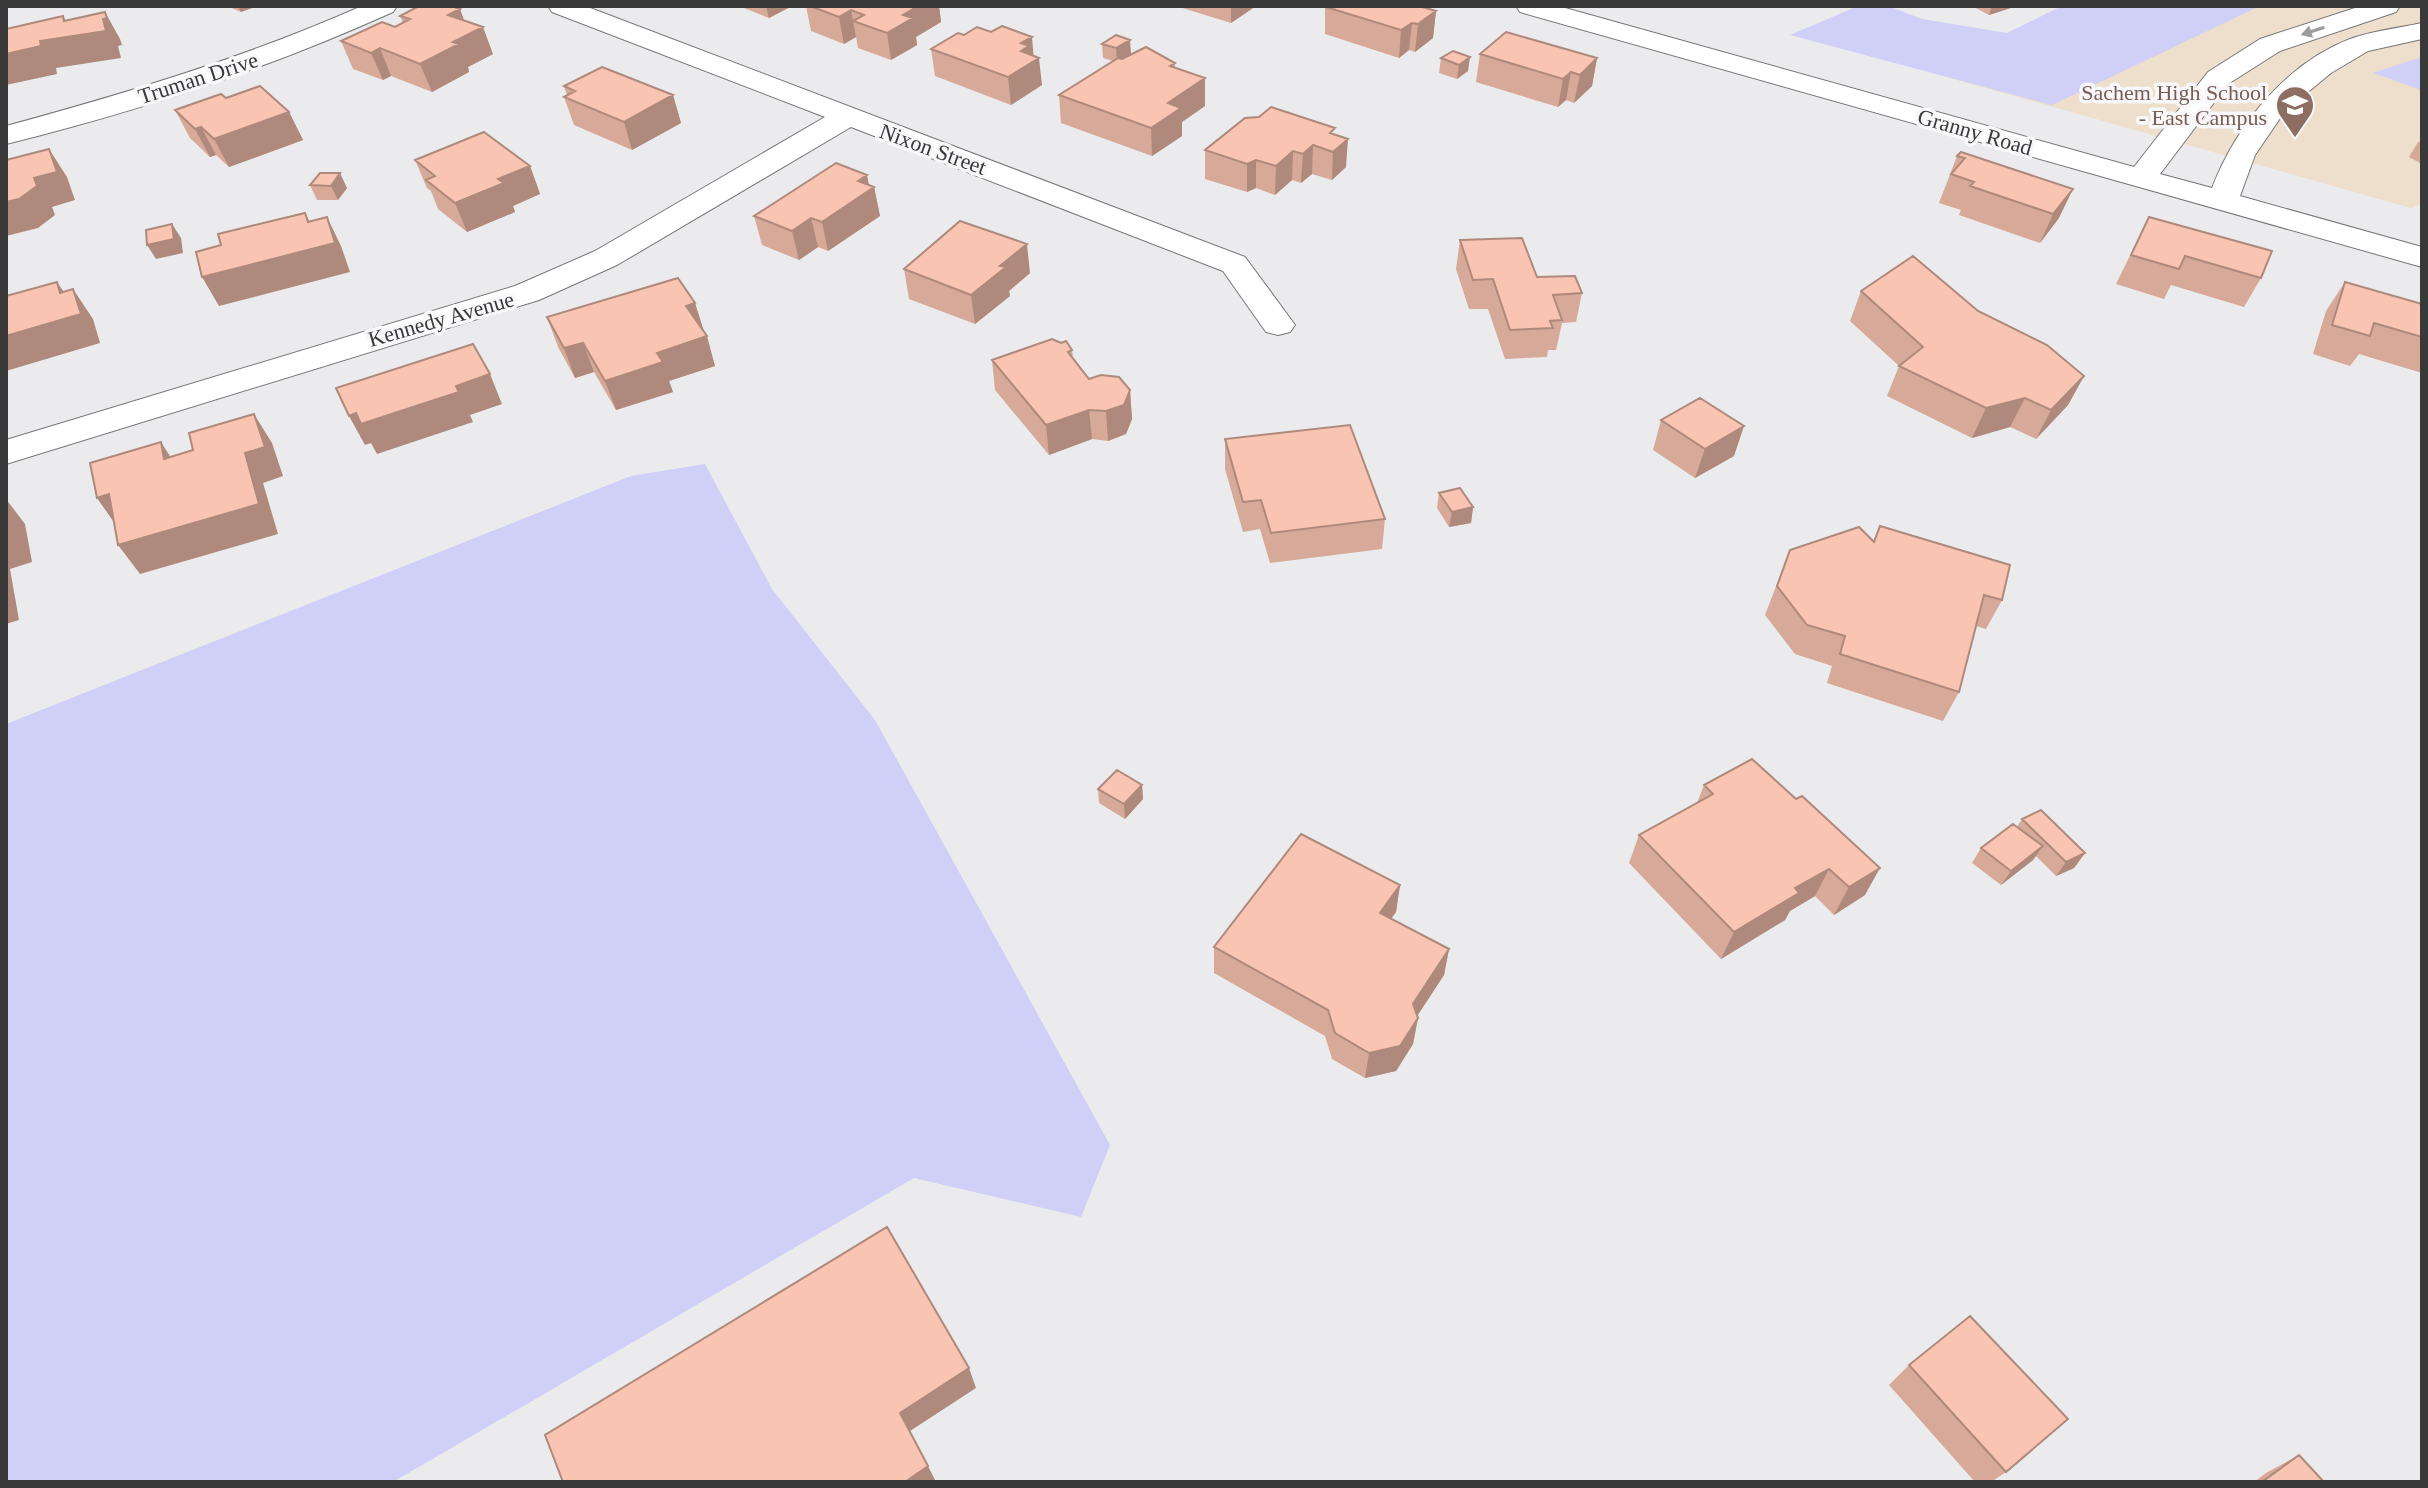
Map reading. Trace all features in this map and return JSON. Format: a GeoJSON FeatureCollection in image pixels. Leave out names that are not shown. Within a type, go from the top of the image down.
{"type":"FeatureCollection","features":[{"type":"Feature","properties":{"kind":"street","name":"Truman Drive"},"geometry":{"type":"LineString","coordinates":[[6,135],[194,82],[274,53],[384,6]]}},
{"type":"Feature","properties":{"kind":"street","name":"Nixon Street"},"geometry":{"type":"LineString","coordinates":[[561,6],[1234,264],[1278,325]]}},
{"type":"Feature","properties":{"kind":"street","name":"Granny Road"},"geometry":{"type":"LineString","coordinates":[[1529,6],[2422,257]]}},
{"type":"Feature","properties":{"kind":"street"},"geometry":{"type":"LineString","coordinates":[[2141,178],[2218,78],[2270,45],[2387,6]]}},
{"type":"Feature","properties":{"kind":"street"},"geometry":{"type":"LineString","coordinates":[[2223,201],[2240,155],[2275,105],[2321,67],[2359,45],[2422,31]]}},
{"type":"Feature","properties":{"kind":"street","name":"Kennedy Avenue"},"geometry":{"type":"LineString","coordinates":[[6,452],[527,293],[606,258],[847,117]]}},
{"type":"Feature","properties":{"kind":"shaded area"},"geometry":{"type":"Polygon","coordinates":[[[1858,6],[1888,6],[1922,19],[2007,33],[2062,6],[2260,6],[2052,105],[1790,35],[1858,6]]]}},
{"type":"Feature","properties":{"kind":"shaded area","name":"Sachem High School - East Campus"},"geometry":{"type":"Polygon","coordinates":[[[2121,6],[2422,6],[2422,203],[2411,208],[1943,76],[2121,6]]]}},
{"type":"Feature","properties":{"kind":"shaded area"},"geometry":{"type":"Polygon","coordinates":[[[2422,57],[2422,90],[2373,73],[2422,57]]]}},
{"type":"Feature","properties":{"kind":"shaded area"},"geometry":{"type":"Polygon","coordinates":[[[705,464],[772,589],[875,720],[1110,1145],[1081,1217],[914,1178],[393,1482],[6,1482],[6,724],[631,476],[705,464]]]}},
{"type":"Feature","properties":{"kind":"building"},"geometry":{"type":"Polygon","coordinates":[[[419,6],[451,6],[460,9],[448,15],[483,27],[453,42],[459,44],[420,64],[380,48],[371,53],[341,41],[382,22],[395,27],[410,19],[400,16],[419,6]]]}},
{"type":"Feature","properties":{"kind":"building"},"geometry":{"type":"Polygon","coordinates":[[[810,6],[918,6],[903,15],[913,18],[887,33],[853,21],[864,15],[851,10],[839,17],[810,6]]]}},
{"type":"Feature","properties":{"kind":"building"},"geometry":{"type":"Polygon","coordinates":[[[1328,6],[1419,6],[1436,11],[1418,24],[1412,23],[1401,30],[1328,6]]]}},
{"type":"Feature","properties":{"kind":"building"},"geometry":{"type":"Polygon","coordinates":[[[105,12],[106,31],[40,41],[41,46],[6,54],[6,29],[63,16],[64,21],[105,12]]]}},
{"type":"Feature","properties":{"kind":"building"},"geometry":{"type":"Polygon","coordinates":[[[1002,26],[1032,37],[1021,43],[1029,46],[1021,51],[1039,58],[1008,77],[931,49],[958,33],[964,35],[977,27],[991,32],[1002,26]]]}},
{"type":"Feature","properties":{"kind":"building"},"geometry":{"type":"Polygon","coordinates":[[[1506,32],[1597,58],[1580,75],[1571,72],[1563,79],[1480,54],[1506,32]]]}},
{"type":"Feature","properties":{"kind":"building"},"geometry":{"type":"Polygon","coordinates":[[[1116,35],[1130,40],[1116,48],[1102,44],[1116,35]]]}},
{"type":"Feature","properties":{"kind":"building"},"geometry":{"type":"Polygon","coordinates":[[[1146,47],[1175,63],[1170,66],[1205,78],[1168,103],[1181,108],[1151,128],[1059,95],[1118,58],[1146,47]]]}},
{"type":"Feature","properties":{"kind":"building"},"geometry":{"type":"Polygon","coordinates":[[[1453,51],[1470,57],[1459,65],[1441,58],[1453,51]]]}},
{"type":"Feature","properties":{"kind":"building"},"geometry":{"type":"Polygon","coordinates":[[[602,67],[673,95],[624,122],[564,97],[575,91],[564,86],[602,67]]]}},
{"type":"Feature","properties":{"kind":"building"},"geometry":{"type":"Polygon","coordinates":[[[260,86],[289,112],[214,139],[201,127],[195,129],[175,110],[221,94],[226,98],[260,86]]]}},
{"type":"Feature","properties":{"kind":"building"},"geometry":{"type":"Polygon","coordinates":[[[1271,107],[1335,128],[1330,133],[1348,139],[1333,152],[1313,145],[1303,154],[1293,151],[1276,166],[1256,160],[1247,164],[1205,150],[1245,118],[1259,117],[1271,107]]]}},
{"type":"Feature","properties":{"kind":"building"},"geometry":{"type":"Polygon","coordinates":[[[484,132],[530,166],[498,179],[504,183],[455,203],[426,180],[435,176],[415,160],[484,132]]]}},
{"type":"Feature","properties":{"kind":"building"},"geometry":{"type":"Polygon","coordinates":[[[49,149],[57,172],[34,178],[37,186],[19,199],[6,202],[6,160],[49,149]]]}},
{"type":"Feature","properties":{"kind":"building"},"geometry":{"type":"Polygon","coordinates":[[[1961,152],[2073,189],[2053,214],[1970,186],[1974,182],[1951,174],[1965,158],[1957,156],[1961,152]]]}},
{"type":"Feature","properties":{"kind":"building"},"geometry":{"type":"Polygon","coordinates":[[[836,163],[867,175],[858,181],[874,187],[822,222],[811,218],[792,231],[754,216],[836,163]]]}},
{"type":"Feature","properties":{"kind":"building"},"geometry":{"type":"Polygon","coordinates":[[[320,173],[340,173],[331,186],[310,185],[320,173]]]}},
{"type":"Feature","properties":{"kind":"building"},"geometry":{"type":"Polygon","coordinates":[[[305,213],[308,222],[327,217],[335,243],[202,277],[196,252],[221,245],[218,234],[305,213]]]}},
{"type":"Feature","properties":{"kind":"building"},"geometry":{"type":"Polygon","coordinates":[[[2149,217],[2272,251],[2261,278],[2185,256],[2179,269],[2131,255],[2149,217]]]}},
{"type":"Feature","properties":{"kind":"building"},"geometry":{"type":"Polygon","coordinates":[[[960,221],[1027,244],[1000,266],[1006,267],[971,295],[904,269],[960,221]]]}},
{"type":"Feature","properties":{"kind":"building"},"geometry":{"type":"Polygon","coordinates":[[[172,224],[174,239],[147,245],[146,230],[172,224]]]}},
{"type":"Feature","properties":{"kind":"building"},"geometry":{"type":"Polygon","coordinates":[[[1522,238],[1537,277],[1575,276],[1582,293],[1553,295],[1562,320],[1550,321],[1553,328],[1510,330],[1493,279],[1473,280],[1460,240],[1522,238]]]}},
{"type":"Feature","properties":{"kind":"building"},"geometry":{"type":"Polygon","coordinates":[[[1913,256],[1978,311],[2047,345],[2084,376],[2051,410],[2025,398],[1986,408],[1899,366],[1923,347],[1861,291],[1913,256]]]}},
{"type":"Feature","properties":{"kind":"building"},"geometry":{"type":"Polygon","coordinates":[[[678,278],[695,303],[686,306],[707,336],[657,353],[663,362],[605,381],[583,343],[564,348],[547,317],[678,278]]]}},
{"type":"Feature","properties":{"kind":"building"},"geometry":{"type":"Polygon","coordinates":[[[57,282],[60,293],[73,289],[81,314],[6,336],[6,296],[57,282]]]}},
{"type":"Feature","properties":{"kind":"building"},"geometry":{"type":"Polygon","coordinates":[[[2345,282],[2422,304],[2422,337],[2374,323],[2370,336],[2332,325],[2345,282]]]}},
{"type":"Feature","properties":{"kind":"building"},"geometry":{"type":"Polygon","coordinates":[[[1052,339],[1061,343],[1066,341],[1072,350],[1068,352],[1089,379],[1101,375],[1119,377],[1130,390],[1124,405],[1106,411],[1089,410],[1046,425],[992,360],[1052,339]]]}},
{"type":"Feature","properties":{"kind":"building"},"geometry":{"type":"Polygon","coordinates":[[[473,344],[490,374],[456,386],[459,392],[361,424],[356,413],[349,416],[336,388],[473,344]]]}},
{"type":"Feature","properties":{"kind":"building"},"geometry":{"type":"Polygon","coordinates":[[[1700,398],[1744,426],[1705,449],[1661,420],[1700,398]]]}},
{"type":"Feature","properties":{"kind":"building"},"geometry":{"type":"Polygon","coordinates":[[[254,414],[265,447],[245,453],[259,504],[118,545],[109,494],[97,498],[90,463],[161,442],[164,459],[193,450],[189,433],[254,414]]]}},
{"type":"Feature","properties":{"kind":"building"},"geometry":{"type":"Polygon","coordinates":[[[1350,425],[1385,519],[1271,533],[1261,500],[1243,502],[1225,439],[1350,425]]]}},
{"type":"Feature","properties":{"kind":"building"},"geometry":{"type":"Polygon","coordinates":[[[1460,488],[1473,507],[1452,512],[1439,493],[1460,488]]]}},
{"type":"Feature","properties":{"kind":"building"},"geometry":{"type":"Polygon","coordinates":[[[1880,526],[2010,565],[2002,600],[1984,595],[1959,692],[1840,654],[1845,636],[1807,625],[1777,586],[1790,550],[1859,527],[1874,542],[1880,526]]]}},
{"type":"Feature","properties":{"kind":"building"},"geometry":{"type":"Polygon","coordinates":[[[1752,759],[1796,799],[1802,796],[1880,868],[1849,887],[1829,869],[1795,888],[1799,893],[1734,932],[1639,835],[1713,794],[1704,785],[1752,759]]]}},
{"type":"Feature","properties":{"kind":"building"},"geometry":{"type":"Polygon","coordinates":[[[1117,770],[1142,785],[1124,804],[1098,789],[1117,770]]]}},
{"type":"Feature","properties":{"kind":"building"},"geometry":{"type":"Polygon","coordinates":[[[2041,810],[2085,853],[2066,862],[2022,819],[2041,810]]]}},
{"type":"Feature","properties":{"kind":"building"},"geometry":{"type":"Polygon","coordinates":[[[2013,824],[2043,846],[2011,871],[1981,848],[2013,824]]]}},
{"type":"Feature","properties":{"kind":"building"},"geometry":{"type":"Polygon","coordinates":[[[1301,834],[1400,885],[1380,913],[1449,949],[1413,1004],[1418,1018],[1400,1046],[1369,1053],[1335,1033],[1328,1010],[1214,947],[1301,834]]]}},
{"type":"Feature","properties":{"kind":"building"},"geometry":{"type":"Polygon","coordinates":[[[887,1227],[969,1368],[900,1413],[928,1466],[905,1482],[563,1482],[545,1435],[887,1227]]]}},
{"type":"Feature","properties":{"kind":"building"},"geometry":{"type":"Polygon","coordinates":[[[1970,1316],[2068,1419],[2006,1472],[1909,1365],[1970,1316]]]}},
{"type":"Feature","properties":{"kind":"building"},"geometry":{"type":"Polygon","coordinates":[[[2299,1455],[2324,1482],[2262,1482],[2299,1455]]]}},
{"type":"Feature","properties":{"kind":"place","name":"Sachem High School - East Campus"},"geometry":{"type":"Point","coordinates":[2295,139]}}]}
